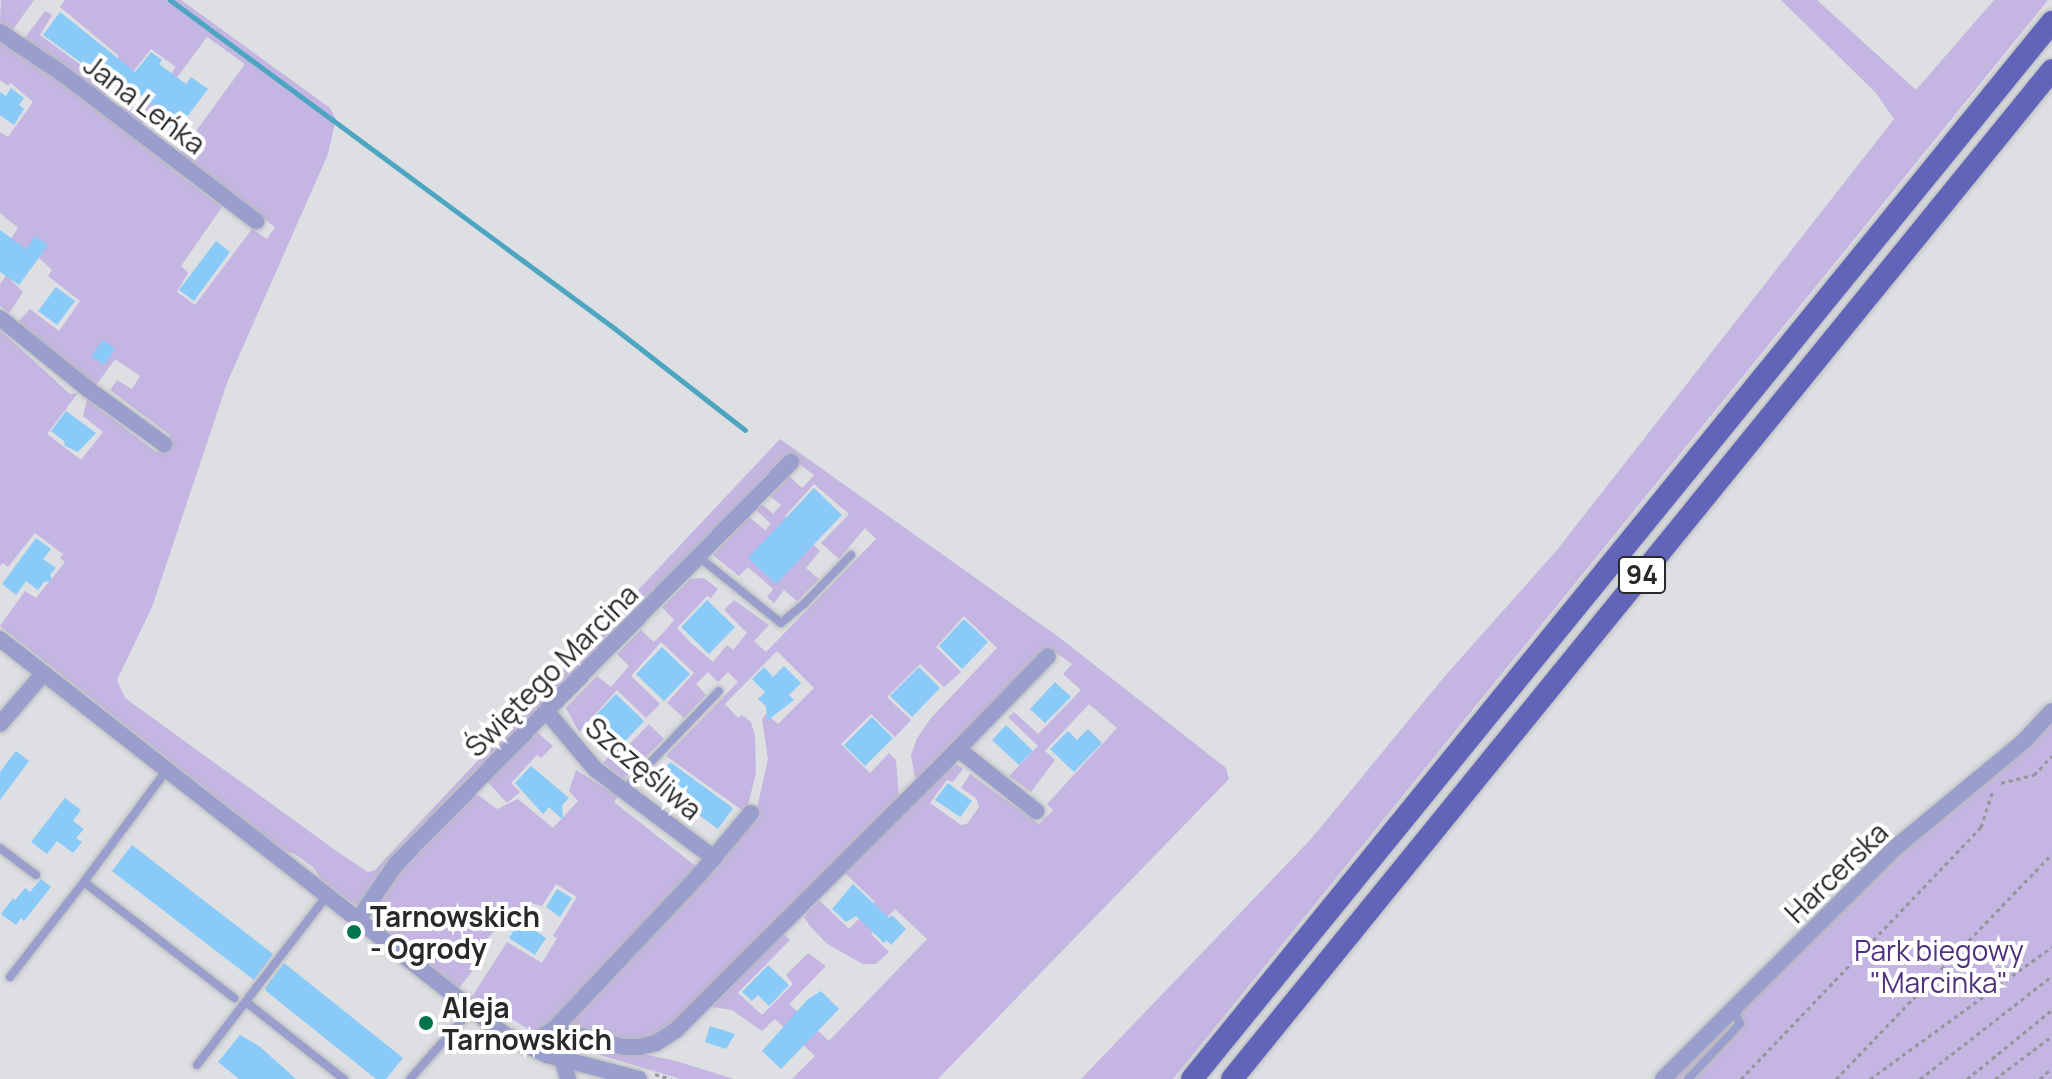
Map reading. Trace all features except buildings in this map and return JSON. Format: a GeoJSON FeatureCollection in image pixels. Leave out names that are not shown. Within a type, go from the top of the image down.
{"type":"FeatureCollection","features":[{"type":"Feature","properties":{"kind":"main road","name":"94"},"geometry":{"type":"LineString","coordinates":[[1192,1079],[2052,22]]}},
{"type":"Feature","properties":{"kind":"main road","name":"94"},"geometry":{"type":"LineString","coordinates":[[1232,1079],[2052,70]]}},
{"type":"Feature","properties":{"kind":"street","name":"Jana Leńka"},"geometry":{"type":"LineString","coordinates":[[0,32],[63,74],[256,221]]}},
{"type":"Feature","properties":{"kind":"street"},"geometry":{"type":"LineString","coordinates":[[0,318],[88,389],[164,444]]}},
{"type":"Feature","properties":{"kind":"street","name":"Świętego Marcina"},"geometry":{"type":"LineString","coordinates":[[357,921],[396,864],[791,462]]}},
{"type":"Feature","properties":{"kind":"street"},"geometry":{"type":"LineString","coordinates":[[0,639],[505,1035],[562,1058],[639,1079]]}},
{"type":"Feature","properties":{"kind":"street"},"geometry":{"type":"LineString","coordinates":[[554,1029],[624,1047],[656,1043],[676,1030],[1048,656]]}},
{"type":"Feature","properties":{"kind":"street"},"geometry":{"type":"LineString","coordinates":[[0,724],[43,674]]}},
{"type":"Feature","properties":{"kind":"street","name":"Harcerska"},"geometry":{"type":"LineString","coordinates":[[1663,1079],[1896,847],[2023,742],[2052,711]]}},
{"type":"Feature","properties":{"kind":"street","name":"Szczęśliwa"},"geometry":{"type":"LineString","coordinates":[[547,712],[591,765],[714,858]]}},
{"type":"Feature","properties":{"kind":"street"},"geometry":{"type":"LineString","coordinates":[[958,749],[1036,811]]}},
{"type":"Feature","properties":{"kind":"street"},"geometry":{"type":"LineString","coordinates":[[530,1045],[554,1029],[714,858],[751,813]]}},
{"type":"Feature","properties":{"kind":"street"},"geometry":{"type":"LineString","coordinates":[[562,1058],[568,1079]]}},
{"type":"Feature","properties":{"kind":"lane"},"geometry":{"type":"LineString","coordinates":[[699,557],[781,623],[851,555]]}},
{"type":"Feature","properties":{"kind":"lane"},"geometry":{"type":"LineString","coordinates":[[624,790],[719,691]]}},
{"type":"Feature","properties":{"kind":"lane"},"geometry":{"type":"LineString","coordinates":[[10,977],[166,771]]}},
{"type":"Feature","properties":{"kind":"lane"},"geometry":{"type":"LineString","coordinates":[[0,848],[36,875]]}},
{"type":"Feature","properties":{"kind":"lane"},"geometry":{"type":"LineString","coordinates":[[84,882],[234,998]]}},
{"type":"Feature","properties":{"kind":"lane"},"geometry":{"type":"LineString","coordinates":[[197,1065],[326,897]]}},
{"type":"Feature","properties":{"kind":"lane"},"geometry":{"type":"LineString","coordinates":[[246,1002],[344,1079]]}},
{"type":"Feature","properties":{"kind":"lane"},"geometry":{"type":"LineString","coordinates":[[410,1079],[472,1009]]}},
{"type":"Feature","properties":{"kind":"lane"},"geometry":{"type":"LineString","coordinates":[[1688,1079],[1740,1024],[1734,1010]]}},
{"type":"Feature","properties":{"kind":"path"},"geometry":{"type":"LineString","coordinates":[[1741,1079],[1981,827],[1991,792],[1999,783],[2034,775],[2052,756]]}},
{"type":"Feature","properties":{"kind":"path"},"geometry":{"type":"LineString","coordinates":[[1836,1079],[2052,854]]}},
{"type":"Feature","properties":{"kind":"path"},"geometry":{"type":"LineString","coordinates":[[1870,1079],[2052,947]]}},
{"type":"Feature","properties":{"kind":"path"},"geometry":{"type":"LineString","coordinates":[[1920,1079],[2052,976]]}},
{"type":"Feature","properties":{"kind":"path"},"geometry":{"type":"LineString","coordinates":[[1967,1079],[2052,1010]]}},
{"type":"Feature","properties":{"kind":"path"},"geometry":{"type":"LineString","coordinates":[[1995,1079],[2052,1036]]}},
{"type":"Feature","properties":{"kind":"path"},"geometry":{"type":"LineString","coordinates":[[2040,1079],[2052,1068]]}},
{"type":"Feature","properties":{"kind":"green space"},"geometry":{"type":"Polygon","coordinates":[[[1,0],[34,0],[12,31],[0,22],[1,0]]]}},
{"type":"Feature","properties":{"kind":"green space"},"geometry":{"type":"Polygon","coordinates":[[[65,0],[181,0],[330,108],[336,119],[328,154],[227,383],[152,607],[117,680],[125,698],[342,855],[368,872],[375,870],[780,439],[1060,638],[1226,768],[1229,779],[938,1079],[792,1079],[815,1056],[775,1019],[762,1031],[732,1010],[712,1007],[783,934],[790,940],[738,993],[762,1015],[793,984],[786,975],[808,953],[826,966],[789,1004],[829,1041],[927,939],[895,909],[871,934],[889,952],[876,964],[863,964],[827,944],[804,917],[807,913],[819,900],[849,929],[875,902],[845,873],[955,763],[963,769],[953,782],[947,780],[930,803],[961,825],[967,824],[979,807],[976,798],[961,788],[970,774],[1039,824],[1053,810],[1047,804],[1117,728],[1089,704],[1045,751],[1055,760],[1031,792],[1009,776],[1038,746],[1008,717],[1014,712],[1038,734],[1081,690],[1063,674],[1072,664],[1048,647],[916,783],[911,756],[916,740],[930,719],[997,648],[964,616],[936,647],[961,672],[944,687],[920,664],[887,697],[911,720],[895,737],[871,714],[841,744],[870,773],[889,753],[896,760],[899,797],[715,986],[661,1033],[638,1041],[581,1031],[572,1025],[571,1019],[755,817],[768,759],[762,719],[766,714],[778,724],[814,688],[777,651],[725,704],[738,718],[742,715],[751,722],[755,736],[756,773],[746,813],[666,756],[738,682],[728,672],[718,682],[708,672],[696,684],[706,695],[684,718],[667,703],[694,673],[661,642],[631,676],[660,704],[646,718],[617,690],[579,732],[566,708],[597,676],[611,687],[629,666],[617,654],[641,630],[654,642],[665,631],[674,620],[662,607],[690,579],[704,578],[718,589],[711,598],[707,596],[677,628],[692,644],[713,662],[727,645],[733,650],[747,633],[724,610],[734,600],[769,625],[754,641],[766,652],[876,539],[865,528],[839,559],[821,543],[849,514],[814,484],[785,516],[820,551],[806,568],[819,579],[797,601],[784,590],[774,603],[767,597],[773,589],[748,567],[739,576],[713,555],[749,517],[765,530],[771,524],[756,510],[762,504],[773,514],[781,505],[770,496],[789,476],[802,488],[814,475],[790,457],[778,463],[360,904],[355,905],[322,880],[313,867],[295,854],[284,851],[0,626],[25,591],[36,598],[65,562],[60,558],[63,554],[35,533],[8,567],[3,563],[0,566],[0,330],[70,394],[78,393],[47,434],[81,460],[103,432],[83,416],[87,399],[156,452],[170,435],[110,390],[117,380],[132,389],[140,376],[115,359],[94,388],[19,321],[30,309],[59,331],[80,301],[48,276],[52,270],[39,258],[47,245],[36,237],[7,276],[23,292],[9,313],[0,306],[0,284],[12,267],[0,255],[18,228],[0,213],[0,132],[8,137],[33,102],[11,83],[8,86],[0,80],[0,44],[3,42],[58,79],[222,207],[181,266],[188,273],[177,292],[195,305],[252,229],[267,239],[275,227],[178,156],[245,64],[207,37],[141,126],[119,110],[126,102],[142,113],[176,67],[151,49],[118,91],[111,87],[103,99],[24,39],[45,11],[52,15],[40,35],[100,79],[119,56],[60,7],[65,0]]]}},
{"type":"Feature","properties":{"kind":"green space"},"geometry":{"type":"Polygon","coordinates":[[[1781,0],[1817,0],[1916,90],[1994,0],[2048,0],[1173,1079],[1081,1079],[1311,839],[1445,676],[1557,550],[1894,119],[1876,93],[1781,0]]]}},
{"type":"Feature","properties":{"kind":"green space","name":"Park biegowy \"Marcinka\""},"geometry":{"type":"Polygon","coordinates":[[[2052,711],[2052,1079],[1663,1079],[1676,1065],[2052,711]]]}},
{"type":"Feature","properties":{"kind":"green space"},"geometry":{"type":"Polygon","coordinates":[[[649,724],[664,739],[624,779],[603,763],[616,749],[621,753],[649,724]]]}},
{"type":"Feature","properties":{"kind":"green space"},"geometry":{"type":"Polygon","coordinates":[[[536,731],[553,746],[541,758],[537,755],[511,783],[520,792],[507,803],[486,780],[536,731]]]}},
{"type":"Feature","properties":{"kind":"green space"},"geometry":{"type":"Polygon","coordinates":[[[576,770],[618,796],[614,802],[698,868],[559,1014],[535,1033],[495,1009],[489,1012],[471,998],[507,942],[542,963],[557,938],[553,936],[577,897],[556,884],[542,906],[531,903],[511,914],[474,952],[482,959],[459,988],[372,919],[374,907],[389,882],[474,792],[497,809],[518,799],[553,828],[578,801],[569,791],[576,770]]]}},
{"type":"Feature","properties":{"kind":"green space"},"geometry":{"type":"Polygon","coordinates":[[[556,1036],[676,1061],[734,1079],[680,1079],[547,1039],[556,1036]]]}},
{"type":"Feature","properties":{"kind":"waterway"},"geometry":{"type":"LineString","coordinates":[[170,0],[614,328],[745,430]]}},
{"type":"Feature","properties":{"kind":"place","name":"Tarnowskich - Ogrody"},"geometry":{"type":"Point","coordinates":[354,932]}},
{"type":"Feature","properties":{"kind":"place","name":"Aleja Tarnowskich"},"geometry":{"type":"Point","coordinates":[426,1023]}}]}
